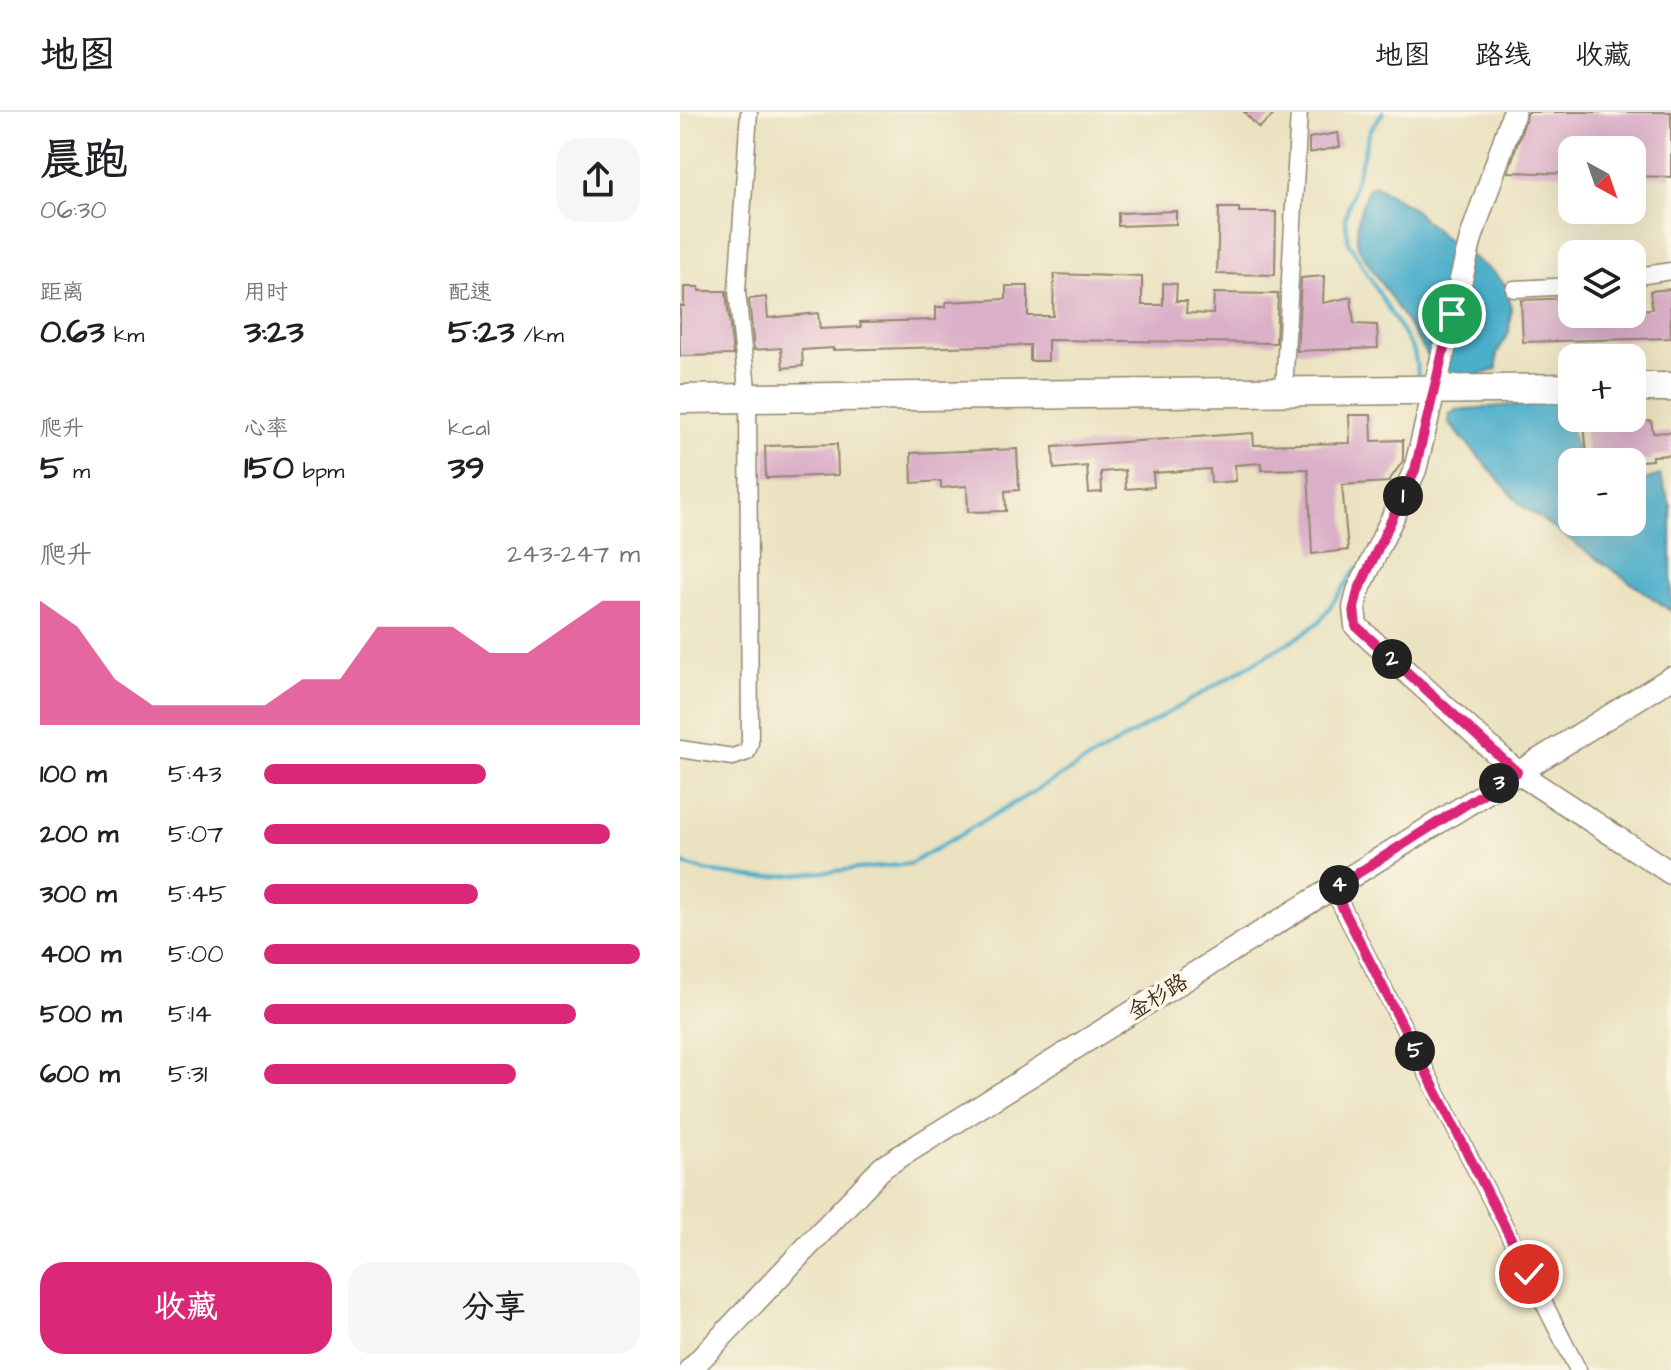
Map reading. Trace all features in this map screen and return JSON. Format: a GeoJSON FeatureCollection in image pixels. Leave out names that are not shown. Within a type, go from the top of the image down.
{"type":"FeatureCollection","features":[{"type":"Feature","properties":{"kind":"highway"},"geometry":{"type":"LineString","coordinates":[[1646,387],[1671,387]]}},
{"type":"Feature","properties":{"kind":"highway"},"geometry":{"type":"LineString","coordinates":[[680,399],[1558,388]]}},
{"type":"Feature","properties":{"kind":"street"},"geometry":{"type":"LineString","coordinates":[[680,749],[733,757],[747,752],[750,743],[748,398],[737,291],[749,112]]}},
{"type":"Feature","properties":{"kind":"street"},"geometry":{"type":"LineString","coordinates":[[1284,391],[1299,112]]}},
{"type":"Feature","properties":{"kind":"street"},"geometry":{"type":"LineString","coordinates":[[1514,112],[1471,238],[1425,390],[1415,470],[1358,591],[1354,608],[1356,626],[1517,772],[1671,873]]}},
{"type":"Feature","properties":{"kind":"street"},"geometry":{"type":"LineString","coordinates":[[1646,275],[1671,271]]}},
{"type":"Feature","properties":{"kind":"street"},"geometry":{"type":"LineString","coordinates":[[1514,289],[1558,287]]}},
{"type":"Feature","properties":{"kind":"street","name":"金杉路"},"geometry":{"type":"LineString","coordinates":[[690,1370],[883,1167],[1671,678]]}},
{"type":"Feature","properties":{"kind":"street"},"geometry":{"type":"LineString","coordinates":[[1333,889],[1578,1370]]}},
{"type":"Feature","properties":{"kind":"water"},"geometry":{"type":"Polygon","coordinates":[[[1375,185],[1411,207],[1440,234],[1494,273],[1507,287],[1511,309],[1509,332],[1497,354],[1497,369],[1462,382],[1445,380],[1432,362],[1358,247],[1361,209],[1368,188],[1375,185]]]}},
{"type":"Feature","properties":{"kind":"water"},"geometry":{"type":"Polygon","coordinates":[[[1558,401],[1558,432],[1571,432],[1576,448],[1558,448],[1558,531],[1521,505],[1449,423],[1449,415],[1456,410],[1558,401]]]}},
{"type":"Feature","properties":{"kind":"water"},"geometry":{"type":"Polygon","coordinates":[[[1660,475],[1671,507],[1671,611],[1565,536],[1646,536],[1646,480],[1660,475]]]}},
{"type":"Feature","properties":{"kind":"building"},"geometry":{"type":"Polygon","coordinates":[[[1244,112],[1277,112],[1259,128],[1244,112]]]}},
{"type":"Feature","properties":{"kind":"building"},"geometry":{"type":"Polygon","coordinates":[[[1528,112],[1671,112],[1671,177],[1646,176],[1646,136],[1558,136],[1558,174],[1508,172],[1528,112]]]}},
{"type":"Feature","properties":{"kind":"building"},"geometry":{"type":"Polygon","coordinates":[[[1338,133],[1340,147],[1309,153],[1309,138],[1338,133]]]}},
{"type":"Feature","properties":{"kind":"building"},"geometry":{"type":"Polygon","coordinates":[[[1219,208],[1239,208],[1239,212],[1276,212],[1275,275],[1217,274],[1219,208]]]}},
{"type":"Feature","properties":{"kind":"building"},"geometry":{"type":"Polygon","coordinates":[[[1176,211],[1176,224],[1118,226],[1118,213],[1176,211]]]}},
{"type":"Feature","properties":{"kind":"building"},"geometry":{"type":"Polygon","coordinates":[[[1054,274],[1142,277],[1142,305],[1163,305],[1163,283],[1177,284],[1176,301],[1187,301],[1186,313],[1213,314],[1214,293],[1278,294],[1276,343],[1048,340],[1048,361],[1030,361],[1030,345],[833,348],[802,350],[803,366],[783,368],[781,348],[754,350],[749,299],[766,297],[768,318],[818,313],[820,329],[861,327],[860,322],[936,320],[936,307],[946,307],[946,302],[1006,299],[1006,286],[1028,286],[1028,316],[1053,316],[1054,274]]]}},
{"type":"Feature","properties":{"kind":"building"},"geometry":{"type":"Polygon","coordinates":[[[1324,276],[1323,303],[1351,297],[1354,324],[1377,325],[1378,348],[1297,351],[1301,278],[1324,276]]]}},
{"type":"Feature","properties":{"kind":"building"},"geometry":{"type":"Polygon","coordinates":[[[684,287],[699,287],[699,291],[726,291],[733,355],[680,356],[680,306],[684,306],[684,287]]]}},
{"type":"Feature","properties":{"kind":"building"},"geometry":{"type":"Polygon","coordinates":[[[1670,289],[1671,338],[1523,342],[1521,300],[1558,299],[1558,328],[1646,328],[1646,309],[1652,309],[1650,291],[1670,289]]]}},
{"type":"Feature","properties":{"kind":"building"},"geometry":{"type":"Polygon","coordinates":[[[1349,415],[1371,415],[1372,441],[1403,440],[1403,461],[1388,482],[1342,485],[1348,550],[1312,554],[1308,469],[1261,470],[1261,463],[1235,465],[1236,481],[1211,483],[1210,469],[1153,473],[1154,487],[1126,489],[1125,470],[1101,472],[1102,492],[1089,493],[1087,466],[1054,469],[1053,447],[1253,433],[1254,445],[1350,443],[1349,415]]]}},
{"type":"Feature","properties":{"kind":"building"},"geometry":{"type":"Polygon","coordinates":[[[1646,421],[1651,421],[1653,433],[1671,432],[1671,455],[1652,456],[1652,460],[1646,460],[1646,448],[1586,448],[1585,432],[1646,432],[1646,421]]]}},
{"type":"Feature","properties":{"kind":"building"},"geometry":{"type":"Polygon","coordinates":[[[837,444],[838,475],[766,478],[765,446],[837,444]]]}},
{"type":"Feature","properties":{"kind":"building"},"geometry":{"type":"Polygon","coordinates":[[[1017,449],[1019,490],[1005,491],[1006,511],[968,512],[967,486],[941,488],[941,481],[912,483],[911,453],[1017,449]]]}},
{"type":"Feature","properties":{"kind":"waterway"},"geometry":{"type":"LineString","coordinates":[[1383,112],[1370,131],[1345,217],[1348,241],[1414,352],[1419,379]]}},
{"type":"Feature","properties":{"kind":"waterway"},"geometry":{"type":"LineString","coordinates":[[680,863],[705,871],[759,878],[910,864],[1303,634],[1320,621],[1357,568]]}},
{"type":"Feature","properties":{"kind":"route"},"geometry":{"type":"LineString","coordinates":[[1452,314],[1415,470],[1358,591],[1354,608],[1356,626],[1517,772],[1333,889],[1529,1274]]}}]}
